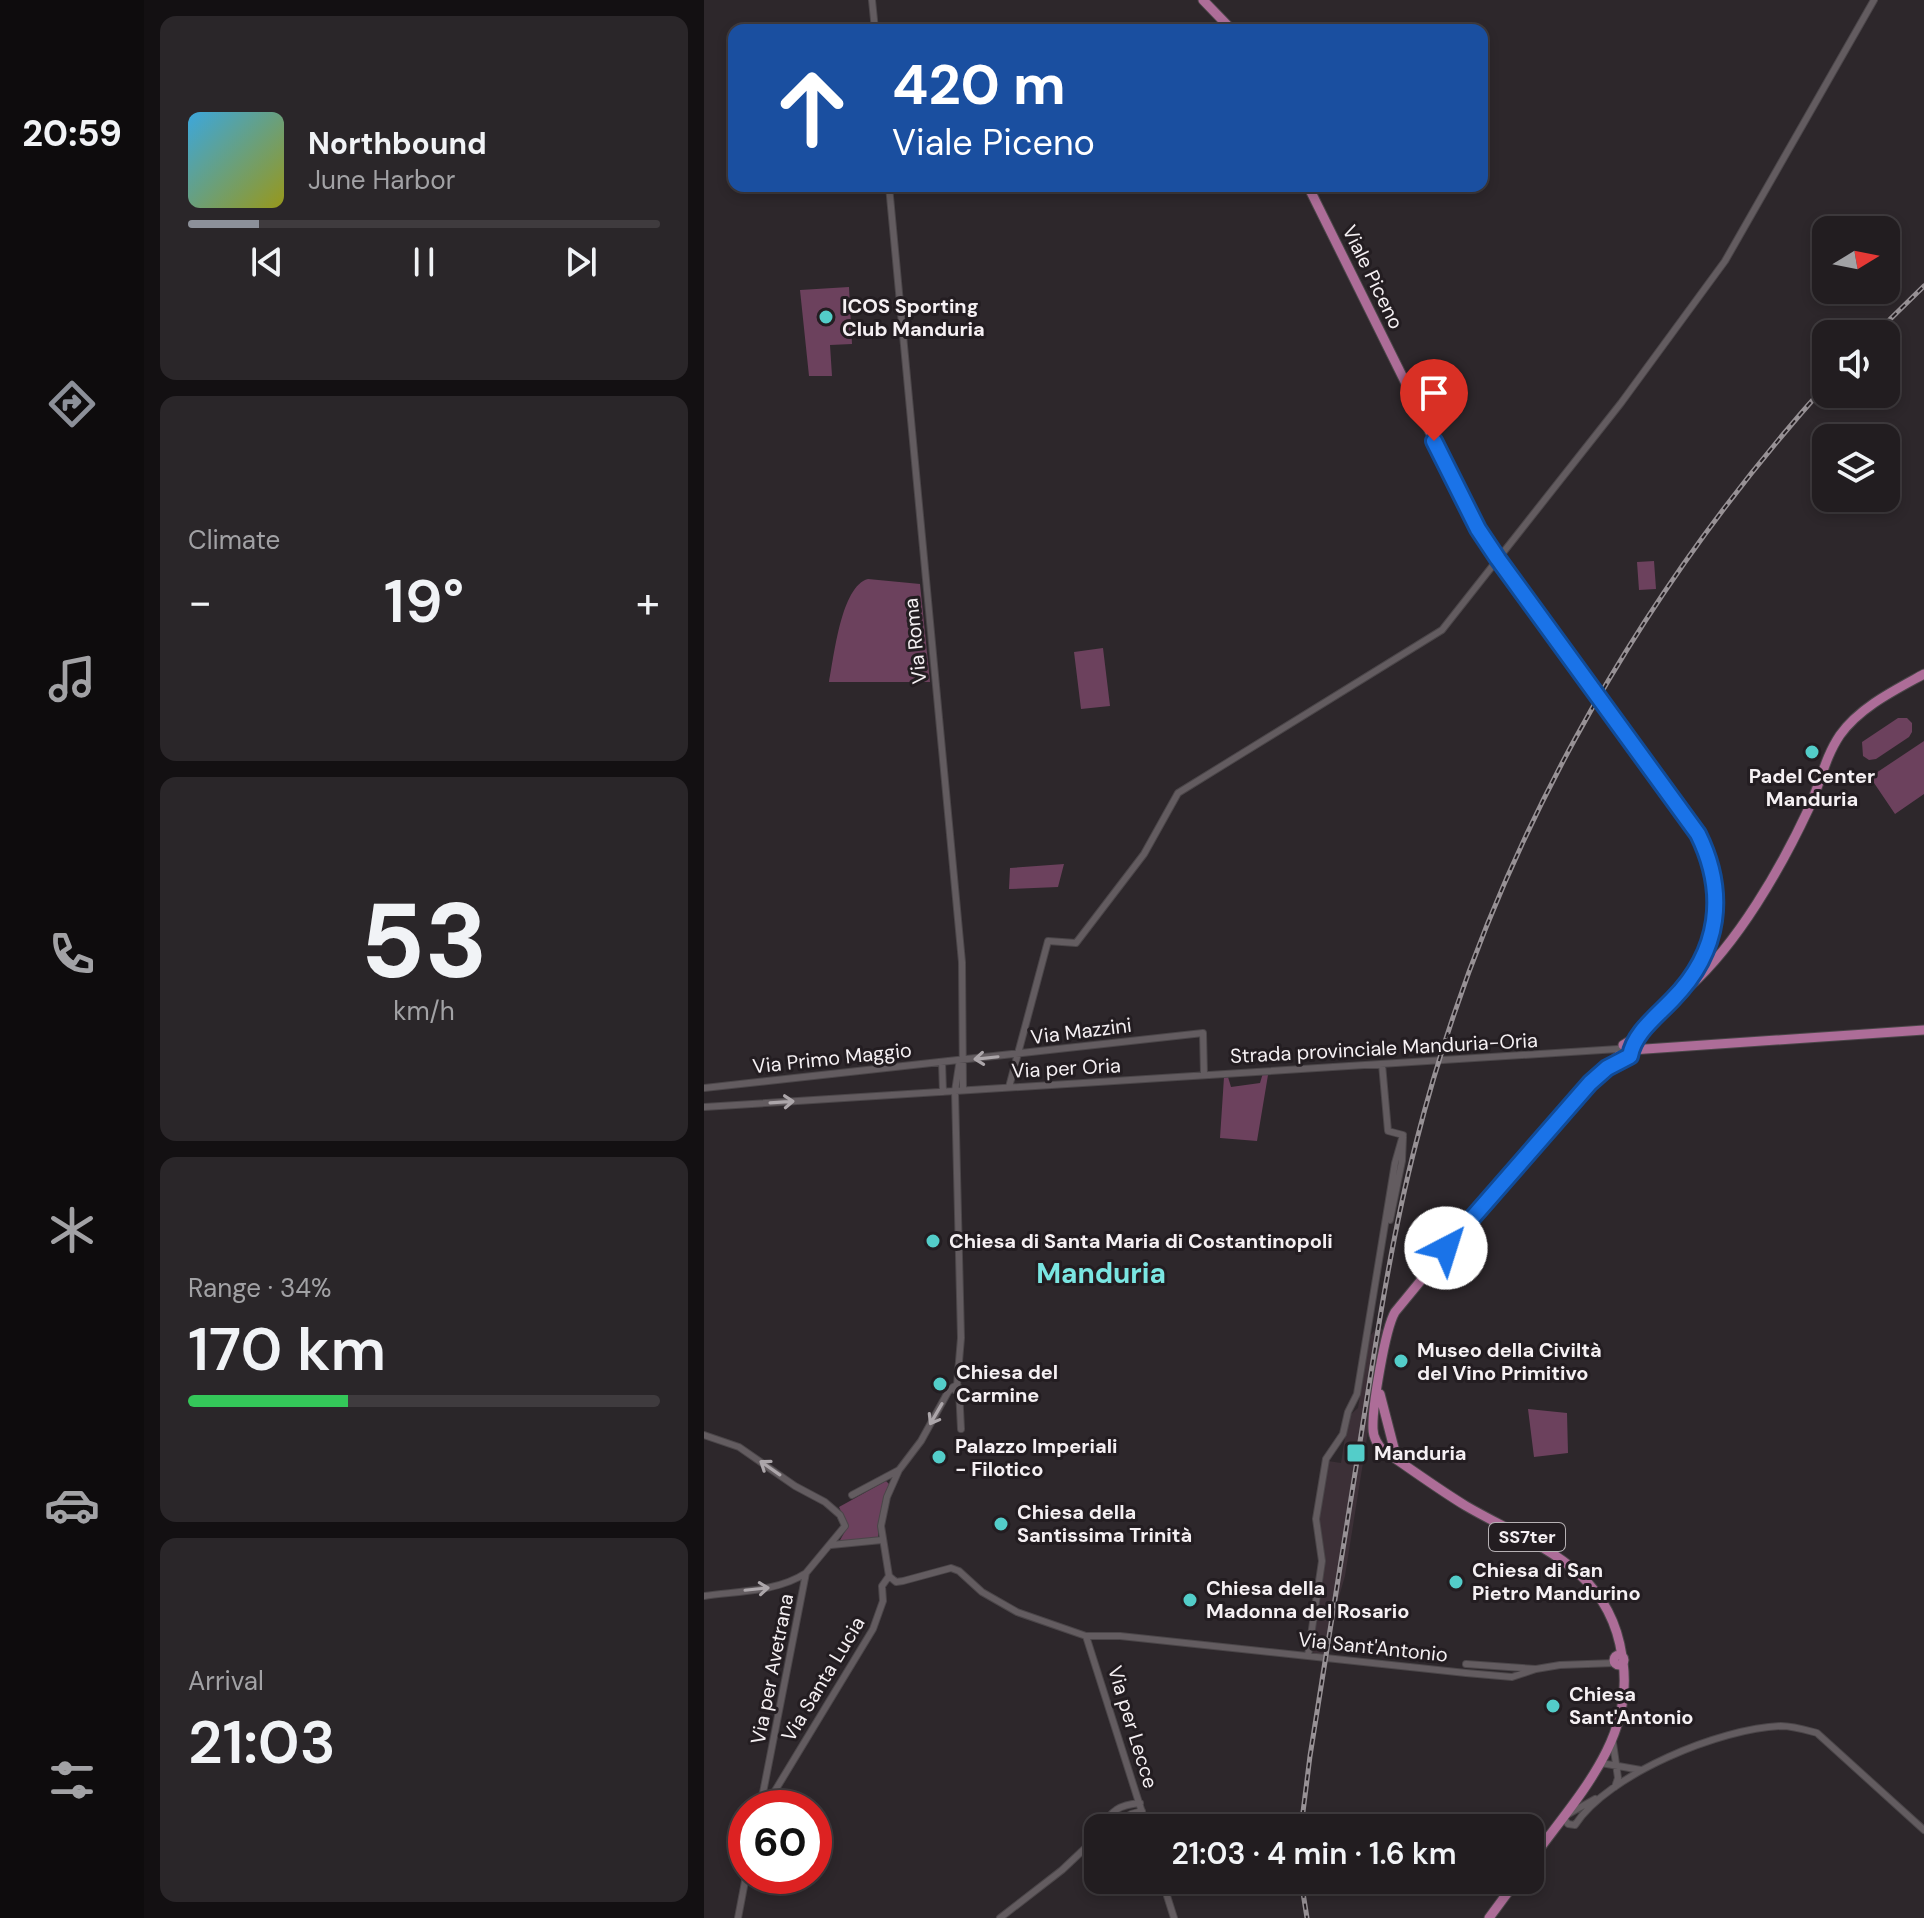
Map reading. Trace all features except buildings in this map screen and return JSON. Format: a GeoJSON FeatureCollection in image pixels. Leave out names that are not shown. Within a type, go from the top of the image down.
{"type":"FeatureCollection","features":[{"type":"Feature","properties":{"kind":"main road"},"geometry":{"type":"LineString","coordinates":[[1203,0],[1226,24]]}},
{"type":"Feature","properties":{"kind":"main road","name":"Viale Piceno"},"geometry":{"type":"LineString","coordinates":[[1311,192],[1478,529],[1675,799],[1705,848],[1714,874],[1717,903],[1716,917],[1702,961],[1680,992],[1515,1166],[1390,1320],[1379,1383],[1379,1413]]}},
{"type":"Feature","properties":{"kind":"main road"},"geometry":{"type":"LineString","coordinates":[[1680,992],[1713,964],[1723,950],[1803,820],[1832,748],[1841,734],[1864,710],[1924,674]]}},
{"type":"Feature","properties":{"kind":"main road"},"geometry":{"type":"LineString","coordinates":[[1708,946],[1714,952],[1723,950]]}},
{"type":"Feature","properties":{"kind":"main road"},"geometry":{"type":"LineString","coordinates":[[1702,961],[1713,958],[1723,950]]}},
{"type":"Feature","properties":{"kind":"main road"},"geometry":{"type":"LineString","coordinates":[[1702,961],[1705,965],[1713,964]]}},
{"type":"Feature","properties":{"kind":"main road"},"geometry":{"type":"LineString","coordinates":[[1624,1052],[1924,1030]]}},
{"type":"Feature","properties":{"kind":"main road"},"geometry":{"type":"LineString","coordinates":[[1641,1033],[1649,1048]]}},
{"type":"Feature","properties":{"kind":"main road","name":"SS7ter"},"geometry":{"type":"LineString","coordinates":[[1379,1413],[1402,1463]]}},
{"type":"Feature","properties":{"kind":"main road","name":"SS7ter"},"geometry":{"type":"LineString","coordinates":[[1379,1413],[1374,1436],[1384,1451],[1464,1505],[1569,1563],[1593,1588],[1606,1608],[1619,1643],[1617,1660]]}},
{"type":"Feature","properties":{"kind":"main road"},"geometry":{"type":"LineString","coordinates":[[1384,1451],[1391,1449],[1392,1443]]}},
{"type":"Feature","properties":{"kind":"main road"},"geometry":{"type":"LineString","coordinates":[[1544,1843],[1614,1740],[1622,1709],[1625,1675],[1617,1660]]}},
{"type":"Feature","properties":{"kind":"main road"},"geometry":{"type":"LineString","coordinates":[[1489,1918],[1507,1894]]}},
{"type":"Feature","properties":{"kind":"street"},"geometry":{"type":"LineString","coordinates":[[872,0],[874,24]]}},
{"type":"Feature","properties":{"kind":"street"},"geometry":{"type":"LineString","coordinates":[[1009,1087],[1048,941],[1076,943],[1144,854],[1178,793],[1442,630],[1621,403],[1725,261],[1874,0]]}},
{"type":"Feature","properties":{"kind":"street","name":"Via Roma"},"geometry":{"type":"LineString","coordinates":[[890,192],[962,962],[963,1060],[959,1065],[959,1090]]}},
{"type":"Feature","properties":{"kind":"street","name":"Via Mazzini"},"geometry":{"type":"LineString","coordinates":[[963,1060],[1203,1033],[1204,1075]]}},
{"type":"Feature","properties":{"kind":"street"},"geometry":{"type":"LineString","coordinates":[[1602,1051],[1606,1055],[1605,1069]]}},
{"type":"Feature","properties":{"kind":"street","name":"Strada provinciale Manduria-Oria"},"geometry":{"type":"LineString","coordinates":[[1171,1077],[1624,1052]]}},
{"type":"Feature","properties":{"kind":"street"},"geometry":{"type":"LineString","coordinates":[[961,1429],[956,1387],[960,1352],[959,1090],[963,1060]]}},
{"type":"Feature","properties":{"kind":"street","name":"Via Primo Maggio"},"geometry":{"type":"LineString","coordinates":[[704,1088],[963,1060]]}},
{"type":"Feature","properties":{"kind":"street"},"geometry":{"type":"LineString","coordinates":[[942,1062],[943,1092]]}},
{"type":"Feature","properties":{"kind":"street"},"geometry":{"type":"LineString","coordinates":[[1308,1656],[1322,1561],[1316,1519],[1326,1459],[1343,1434],[1348,1412],[1357,1394],[1386,1226],[1393,1213],[1402,1161],[1403,1135],[1388,1131],[1382,1064]]}},
{"type":"Feature","properties":{"kind":"street","name":"Via per Oria"},"geometry":{"type":"LineString","coordinates":[[704,1107],[1171,1077]]}},
{"type":"Feature","properties":{"kind":"street"},"geometry":{"type":"LineString","coordinates":[[889,1576],[882,1540],[883,1511],[899,1470],[956,1387]]}},
{"type":"Feature","properties":{"kind":"street"},"geometry":{"type":"LineString","coordinates":[[704,1435],[739,1447],[795,1486],[832,1507],[845,1526],[831,1545]]}},
{"type":"Feature","properties":{"kind":"street"},"geometry":{"type":"LineString","coordinates":[[852,1495],[899,1470]]}},
{"type":"Feature","properties":{"kind":"street"},"geometry":{"type":"LineString","coordinates":[[887,1477],[892,1479],[893,1484]]}},
{"type":"Feature","properties":{"kind":"street"},"geometry":{"type":"LineString","coordinates":[[831,1545],[882,1540]]}},
{"type":"Feature","properties":{"kind":"street","name":"Via per Avetrana"},"geometry":{"type":"LineString","coordinates":[[763,1790],[806,1573],[831,1545]]}},
{"type":"Feature","properties":{"kind":"street","name":"Via Sant'Antonio"},"geometry":{"type":"LineString","coordinates":[[889,1576],[896,1582],[951,1568],[959,1571],[982,1592],[1017,1612],[1086,1636],[1115,1635],[1512,1677],[1536,1669]]}},
{"type":"Feature","properties":{"kind":"street"},"geometry":{"type":"LineString","coordinates":[[704,1596],[777,1586],[790,1583],[806,1573]]}},
{"type":"Feature","properties":{"kind":"street","name":"Via Santa Lucia"},"geometry":{"type":"LineString","coordinates":[[775,1790],[873,1629],[883,1601],[882,1586],[889,1576]]}},
{"type":"Feature","properties":{"kind":"street","name":"Via per Lecce"},"geometry":{"type":"LineString","coordinates":[[1086,1636],[1143,1814]]}},
{"type":"Feature","properties":{"kind":"street"},"geometry":{"type":"LineString","coordinates":[[1466,1664],[1536,1669],[1617,1660]]}},
{"type":"Feature","properties":{"kind":"street"},"geometry":{"type":"LineString","coordinates":[[1595,1799],[1575,1825],[1568,1824],[1563,1817],[1641,1770],[1724,1737],[1781,1726],[1817,1733],[1924,1830]]}},
{"type":"Feature","properties":{"kind":"street"},"geometry":{"type":"LineString","coordinates":[[1614,1740],[1618,1778],[1615,1787]]}},
{"type":"Feature","properties":{"kind":"street"},"geometry":{"type":"LineString","coordinates":[[1601,1763],[1641,1770]]}},
{"type":"Feature","properties":{"kind":"street"},"geometry":{"type":"LineString","coordinates":[[1110,1814],[1125,1805],[1140,1803]]}},
{"type":"Feature","properties":{"kind":"street"},"geometry":{"type":"LineString","coordinates":[[1131,1814],[1142,1811]]}},
{"type":"Feature","properties":{"kind":"street"},"geometry":{"type":"LineString","coordinates":[[1000,1918],[1084,1849]]}},
{"type":"Feature","properties":{"kind":"street"},"geometry":{"type":"LineString","coordinates":[[738,1918],[743,1894]]}},
{"type":"Feature","properties":{"kind":"street"},"geometry":{"type":"LineString","coordinates":[[1166,1894],[1174,1918]]}},
{"type":"Feature","properties":{"kind":"shaded area","name":"ICOS Sporting Club Manduria"},"geometry":{"type":"Polygon","coordinates":[[[849,287],[852,344],[830,345],[832,376],[809,376],[800,290],[849,287]]]}},
{"type":"Feature","properties":{"kind":"shaded area"},"geometry":{"type":"Polygon","coordinates":[[[1654,561],[1656,589],[1639,590],[1637,562],[1654,561]]]}},
{"type":"Feature","properties":{"kind":"shaded area"},"geometry":{"type":"Polygon","coordinates":[[[868,579],[920,584],[930,682],[829,682],[845,608],[859,584],[868,579]]]}},
{"type":"Feature","properties":{"kind":"shaded area"},"geometry":{"type":"Polygon","coordinates":[[[1103,648],[1110,706],[1081,709],[1074,652],[1103,648]]]}},
{"type":"Feature","properties":{"kind":"shaded area"},"geometry":{"type":"Polygon","coordinates":[[[1898,718],[1907,718],[1912,723],[1909,737],[1876,759],[1869,760],[1863,756],[1862,742],[1898,718]]]}},
{"type":"Feature","properties":{"kind":"shaded area"},"geometry":{"type":"Polygon","coordinates":[[[1924,741],[1924,794],[1895,814],[1870,777],[1924,741]]]}},
{"type":"Feature","properties":{"kind":"shaded area"},"geometry":{"type":"Polygon","coordinates":[[[1064,864],[1058,887],[1009,889],[1010,868],[1064,864]]]}},
{"type":"Feature","properties":{"kind":"shaded area"},"geometry":{"type":"Polygon","coordinates":[[[1263,1073],[1268,1075],[1257,1141],[1220,1138],[1224,1077],[1228,1077],[1231,1087],[1260,1083],[1263,1073]]]}},
{"type":"Feature","properties":{"kind":"shaded area"},"geometry":{"type":"Polygon","coordinates":[[[1381,1318],[1384,1331],[1345,1576],[1336,1607],[1324,1681],[1319,1680],[1323,1656],[1311,1652],[1325,1558],[1319,1519],[1328,1461],[1341,1463],[1348,1417],[1358,1408],[1369,1337],[1376,1329],[1377,1319],[1381,1318]]]}},
{"type":"Feature","properties":{"kind":"shaded area"},"geometry":{"type":"Polygon","coordinates":[[[1528,1409],[1567,1413],[1568,1453],[1534,1457],[1528,1409]]]}},
{"type":"Feature","properties":{"kind":"shaded area"},"geometry":{"type":"Polygon","coordinates":[[[886,1481],[890,1485],[879,1520],[878,1538],[839,1542],[848,1526],[839,1507],[886,1481]]]}},
{"type":"Feature","properties":{"kind":"railway"},"geometry":{"type":"LineString","coordinates":[[1889,320],[1924,286]]}},
{"type":"Feature","properties":{"kind":"railway"},"geometry":{"type":"LineString","coordinates":[[1303,1814],[1386,1282],[1416,1143],[1446,1038],[1483,936],[1526,836],[1575,739],[1630,645],[1690,555],[1756,468],[1812,402]]}},
{"type":"Feature","properties":{"kind":"railway"},"geometry":{"type":"LineString","coordinates":[[1303,1894],[1307,1918]]}},
{"type":"Feature","properties":{"kind":"place","name":"ICOS Sporting Club Manduria"},"geometry":{"type":"Point","coordinates":[826,317]}},
{"type":"Feature","properties":{"kind":"place","name":"Padel Center Manduria"},"geometry":{"type":"Point","coordinates":[1812,752]}},
{"type":"Feature","properties":{"kind":"place","name":"Chiesa di Santa Maria di Costantinopoli"},"geometry":{"type":"Point","coordinates":[933,1241]}},
{"type":"Feature","properties":{"kind":"place","name":"Museo della Civiltà del Vino Primitivo"},"geometry":{"type":"Point","coordinates":[1401,1361]}},
{"type":"Feature","properties":{"kind":"place","name":"Chiesa del Carmine"},"geometry":{"type":"Point","coordinates":[940,1384]}},
{"type":"Feature","properties":{"kind":"place","name":"Manduria"},"geometry":{"type":"Point","coordinates":[1356,1453]}},
{"type":"Feature","properties":{"kind":"place","name":"Palazzo Imperiali - Filotico"},"geometry":{"type":"Point","coordinates":[939,1457]}},
{"type":"Feature","properties":{"kind":"place","name":"Chiesa della Santissima Trinità"},"geometry":{"type":"Point","coordinates":[1001,1524]}},
{"type":"Feature","properties":{"kind":"place","name":"Chiesa di San Pietro Mandurino"},"geometry":{"type":"Point","coordinates":[1456,1582]}},
{"type":"Feature","properties":{"kind":"place","name":"Chiesa della Madonna del Rosario"},"geometry":{"type":"Point","coordinates":[1190,1600]}},
{"type":"Feature","properties":{"kind":"place","name":"Chiesa Sant'Antonio"},"geometry":{"type":"Point","coordinates":[1553,1706]}},
{"type":"Feature","properties":{"kind":"district","name":"Manduria"},"geometry":{"type":"Point","coordinates":[1101,1273]}},
{"type":"Feature","properties":{"kind":"route"},"geometry":{"type":"LineString","coordinates":[[1434,441],[1478,529],[1498,559],[1698,834],[1711,863],[1717,903],[1708,946],[1682,990],[1638,1035],[1629,1048],[1630,1056],[1614,1063],[1590,1083],[1446,1248]]}}]}
